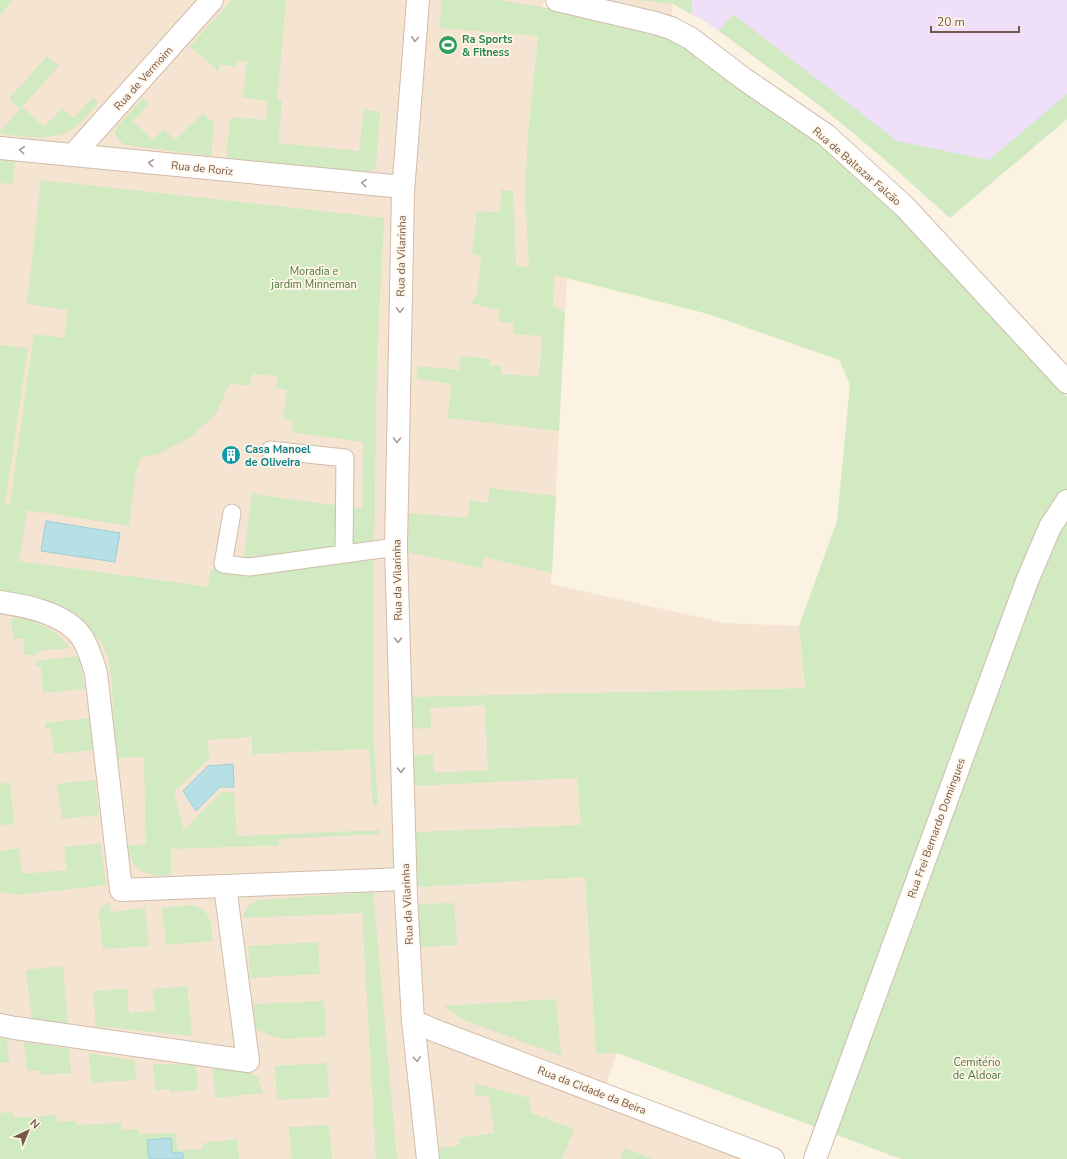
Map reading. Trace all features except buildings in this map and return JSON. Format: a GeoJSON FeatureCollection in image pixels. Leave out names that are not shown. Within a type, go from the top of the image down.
{"type":"FeatureCollection","features":[{"type":"Feature","properties":{"kind":"street","name":"Rua de Vermoim"},"geometry":{"type":"LineString","coordinates":[[73,155],[212,0]]}},
{"type":"Feature","properties":{"kind":"street","name":"Rua da Vilarinha"},"geometry":{"type":"LineString","coordinates":[[418,0],[403,187],[396,547],[402,814],[405,879],[413,1021],[428,1159]]}},
{"type":"Feature","properties":{"kind":"street","name":"Rua de Baltazar Falcão"},"geometry":{"type":"LineString","coordinates":[[557,0],[655,23],[670,28],[690,38],[744,79],[826,135],[905,208],[1067,382]]}},
{"type":"Feature","properties":{"kind":"street","name":"Rua de Roriz"},"geometry":{"type":"LineString","coordinates":[[0,148],[403,187]]}},
{"type":"Feature","properties":{"kind":"street","name":"Rua Frei Bernardo Domingues"},"geometry":{"type":"LineString","coordinates":[[815,1159],[1027,581],[1050,527],[1067,501]]}},
{"type":"Feature","properties":{"kind":"street"},"geometry":{"type":"LineString","coordinates":[[0,602],[42,611],[63,620],[81,636],[90,654],[96,674],[121,890],[405,879]]}},
{"type":"Feature","properties":{"kind":"street"},"geometry":{"type":"LineString","coordinates":[[0,1025],[248,1061],[225,886]]}},
{"type":"Feature","properties":{"kind":"street","name":"Rua da Cidade da Beira"},"geometry":{"type":"LineString","coordinates":[[413,1021],[773,1159]]}},
{"type":"Feature","properties":{"kind":"lane"},"geometry":{"type":"LineString","coordinates":[[270,450],[345,458],[344,554]]}},
{"type":"Feature","properties":{"kind":"lane"},"geometry":{"type":"LineString","coordinates":[[232,513],[223,564],[249,567],[396,547]]}},
{"type":"Feature","properties":{"kind":"shaded area"},"geometry":{"type":"Polygon","coordinates":[[[0,0],[544,0],[538,36],[528,134],[529,268],[567,278],[551,584],[725,623],[799,626],[805,688],[631,692],[585,877],[596,1054],[617,1053],[603,1094],[773,1159],[68,1159],[0,1151],[0,0]]]}},
{"type":"Feature","properties":{"kind":"shaded area"},"geometry":{"type":"Polygon","coordinates":[[[557,0],[673,0],[671,28],[557,0]]]}},
{"type":"Feature","properties":{"kind":"shaded area"},"geometry":{"type":"Polygon","coordinates":[[[673,0],[1067,0],[1067,119],[950,218],[882,157],[819,105],[719,31],[673,4],[673,0]]]}},
{"type":"Feature","properties":{"kind":"green space"},"geometry":{"type":"Polygon","coordinates":[[[0,0],[13,0],[0,15],[0,0]]]}},
{"type":"Feature","properties":{"kind":"green space"},"geometry":{"type":"Polygon","coordinates":[[[232,0],[286,0],[277,100],[282,101],[278,143],[359,151],[364,110],[380,112],[376,165],[374,169],[368,172],[227,158],[231,117],[266,120],[268,101],[243,97],[247,61],[237,61],[236,67],[219,64],[219,72],[190,46],[232,0]]]}},
{"type":"Feature","properties":{"kind":"green space","name":"Cemitério de Aldoar"},"geometry":{"type":"Polygon","coordinates":[[[442,0],[499,0],[542,7],[646,28],[683,45],[819,138],[941,253],[1067,397],[1067,1159],[901,1159],[617,1053],[596,1054],[585,877],[418,887],[416,832],[581,825],[577,778],[413,786],[413,756],[433,754],[434,773],[488,770],[485,705],[430,708],[431,728],[412,729],[412,697],[805,688],[799,626],[837,521],[850,384],[839,360],[708,314],[554,275],[553,306],[565,312],[559,431],[448,418],[451,384],[417,379],[418,366],[459,370],[461,356],[490,359],[490,365],[502,366],[501,374],[539,377],[542,336],[513,334],[513,323],[498,322],[499,310],[471,303],[477,295],[481,256],[472,254],[477,211],[500,212],[501,190],[513,191],[516,265],[529,268],[525,192],[528,134],[538,36],[439,28],[442,0]]]}},
{"type":"Feature","properties":{"kind":"green space"},"geometry":{"type":"Polygon","coordinates":[[[637,0],[692,0],[691,14],[673,4],[637,0]]]}},
{"type":"Feature","properties":{"kind":"green space"},"geometry":{"type":"Polygon","coordinates":[[[733,14],[897,141],[989,160],[1067,94],[1067,119],[950,218],[882,157],[819,105],[719,31],[733,14]]]}},
{"type":"Feature","properties":{"kind":"green space"},"geometry":{"type":"Polygon","coordinates":[[[47,56],[59,66],[22,107],[44,127],[62,108],[74,118],[93,97],[98,102],[75,127],[68,132],[59,135],[49,137],[29,137],[0,134],[0,131],[20,109],[9,99],[47,56]]]}},
{"type":"Feature","properties":{"kind":"green space"},"geometry":{"type":"Polygon","coordinates":[[[143,98],[149,104],[133,121],[153,140],[164,129],[175,140],[203,113],[214,123],[211,156],[125,145],[121,142],[117,138],[115,132],[117,127],[143,98]]]}},
{"type":"Feature","properties":{"kind":"green space"},"geometry":{"type":"Polygon","coordinates":[[[0,159],[15,160],[12,184],[0,183],[0,159]]]}},
{"type":"Feature","properties":{"kind":"green space","name":"Moradia e jardim Minneman"},"geometry":{"type":"Polygon","coordinates":[[[41,180],[384,218],[377,354],[373,619],[373,730],[378,805],[373,806],[369,749],[252,754],[252,737],[208,740],[209,759],[174,792],[184,830],[222,792],[234,793],[237,836],[380,830],[380,834],[279,839],[279,846],[171,849],[171,875],[163,876],[148,874],[132,862],[128,855],[126,846],[146,844],[144,757],[116,758],[112,685],[109,661],[102,643],[76,614],[61,605],[45,600],[0,592],[0,345],[28,348],[5,505],[7,505],[10,503],[34,334],[64,338],[68,310],[27,304],[41,180]],[[253,374],[249,386],[230,383],[216,414],[191,437],[158,454],[142,457],[136,471],[129,526],[27,510],[19,561],[208,587],[211,569],[242,574],[252,494],[362,509],[363,442],[292,432],[293,422],[283,418],[287,390],[276,388],[277,376],[253,374]]]}},
{"type":"Feature","properties":{"kind":"green space"},"geometry":{"type":"Polygon","coordinates":[[[490,488],[556,496],[552,573],[484,557],[481,568],[408,552],[409,513],[468,518],[470,500],[488,503],[490,488]]]}},
{"type":"Feature","properties":{"kind":"green space"},"geometry":{"type":"Polygon","coordinates":[[[11,618],[29,620],[47,628],[59,636],[70,648],[39,651],[35,655],[24,655],[24,638],[13,639],[11,618]]]}},
{"type":"Feature","properties":{"kind":"green space"},"geometry":{"type":"Polygon","coordinates":[[[77,656],[81,666],[85,689],[43,693],[41,666],[36,666],[35,661],[77,656]]]}},
{"type":"Feature","properties":{"kind":"green space"},"geometry":{"type":"Polygon","coordinates":[[[89,718],[94,750],[54,754],[51,728],[45,728],[45,723],[89,718]]]}},
{"type":"Feature","properties":{"kind":"green space"},"geometry":{"type":"Polygon","coordinates":[[[95,780],[99,815],[62,819],[57,784],[95,780]]]}},
{"type":"Feature","properties":{"kind":"green space"},"geometry":{"type":"Polygon","coordinates":[[[10,782],[14,824],[0,825],[0,784],[10,782]]]}},
{"type":"Feature","properties":{"kind":"green space"},"geometry":{"type":"Polygon","coordinates":[[[101,843],[106,885],[18,895],[0,892],[0,851],[19,848],[22,874],[67,870],[64,847],[101,843]]]}},
{"type":"Feature","properties":{"kind":"green space"},"geometry":{"type":"Polygon","coordinates":[[[373,892],[397,1159],[376,1159],[362,913],[243,918],[248,907],[258,900],[373,892]]]}},
{"type":"Feature","properties":{"kind":"green space"},"geometry":{"type":"Polygon","coordinates":[[[109,903],[111,912],[145,908],[149,946],[103,949],[99,915],[102,907],[109,903]]]}},
{"type":"Feature","properties":{"kind":"green space"},"geometry":{"type":"Polygon","coordinates":[[[454,903],[457,945],[420,947],[418,904],[454,903]]]}},
{"type":"Feature","properties":{"kind":"green space"},"geometry":{"type":"Polygon","coordinates":[[[193,905],[204,911],[207,915],[211,924],[213,941],[166,945],[162,908],[193,905]]]}},
{"type":"Feature","properties":{"kind":"green space"},"geometry":{"type":"Polygon","coordinates":[[[318,942],[320,974],[250,978],[248,946],[318,942]]]}},
{"type":"Feature","properties":{"kind":"green space"},"geometry":{"type":"Polygon","coordinates":[[[63,966],[68,1024],[32,1019],[26,970],[63,966]]]}},
{"type":"Feature","properties":{"kind":"green space"},"geometry":{"type":"Polygon","coordinates":[[[187,986],[192,1036],[96,1026],[93,991],[127,989],[129,1013],[155,1011],[153,989],[187,986]]]}},
{"type":"Feature","properties":{"kind":"green space"},"geometry":{"type":"Polygon","coordinates":[[[556,999],[561,1056],[472,1023],[459,1017],[444,1006],[556,999]]]}},
{"type":"Feature","properties":{"kind":"green space"},"geometry":{"type":"Polygon","coordinates":[[[324,1001],[326,1036],[286,1039],[272,1036],[256,1029],[253,1004],[324,1001]]]}},
{"type":"Feature","properties":{"kind":"green space"},"geometry":{"type":"Polygon","coordinates":[[[0,1038],[7,1039],[9,1062],[0,1063],[0,1038]]]}},
{"type":"Feature","properties":{"kind":"green space"},"geometry":{"type":"Polygon","coordinates":[[[24,1042],[69,1049],[71,1073],[40,1075],[40,1070],[27,1071],[24,1042]]]}},
{"type":"Feature","properties":{"kind":"green space"},"geometry":{"type":"Polygon","coordinates":[[[89,1053],[135,1061],[136,1080],[91,1083],[89,1053]]]}},
{"type":"Feature","properties":{"kind":"green space"},"geometry":{"type":"Polygon","coordinates":[[[327,1063],[329,1097],[277,1100],[275,1066],[327,1063]]]}},
{"type":"Feature","properties":{"kind":"green space"},"geometry":{"type":"Polygon","coordinates":[[[153,1064],[196,1065],[198,1090],[170,1092],[170,1089],[156,1090],[153,1064]]]}},
{"type":"Feature","properties":{"kind":"green space"},"geometry":{"type":"Polygon","coordinates":[[[212,1065],[247,1070],[258,1078],[263,1093],[216,1098],[212,1065]]]}},
{"type":"Feature","properties":{"kind":"green space"},"geometry":{"type":"Polygon","coordinates":[[[474,1083],[529,1098],[531,1113],[574,1129],[562,1159],[440,1159],[439,1148],[460,1145],[459,1138],[494,1133],[489,1095],[476,1097],[474,1083]]]}},
{"type":"Feature","properties":{"kind":"green space"},"geometry":{"type":"Polygon","coordinates":[[[13,1112],[14,1118],[56,1115],[57,1122],[76,1121],[77,1125],[121,1123],[121,1130],[139,1129],[139,1134],[176,1133],[177,1150],[203,1149],[203,1143],[237,1139],[239,1159],[0,1159],[0,1113],[13,1112]]]}},
{"type":"Feature","properties":{"kind":"green space"},"geometry":{"type":"Polygon","coordinates":[[[329,1125],[332,1159],[292,1159],[289,1127],[329,1125]]]}},
{"type":"Feature","properties":{"kind":"green space"},"geometry":{"type":"Polygon","coordinates":[[[624,1148],[653,1159],[620,1159],[624,1148]]]}},
{"type":"Feature","properties":{"kind":"water"},"geometry":{"type":"Polygon","coordinates":[[[46,521],[120,533],[115,562],[41,551],[46,521]]]}},
{"type":"Feature","properties":{"kind":"water"},"geometry":{"type":"Polygon","coordinates":[[[233,764],[234,787],[220,787],[196,811],[183,791],[208,766],[233,764]]]}},
{"type":"Feature","properties":{"kind":"water"},"geometry":{"type":"Polygon","coordinates":[[[171,1138],[172,1153],[183,1153],[183,1159],[149,1159],[147,1140],[171,1138]]]}},
{"type":"Feature","properties":{"kind":"place","name":"Ra Sports & Fitness"},"geometry":{"type":"Point","coordinates":[448,45]}},
{"type":"Feature","properties":{"kind":"place","name":"Casa Manoel de Oliveira"},"geometry":{"type":"Point","coordinates":[231,455]}}]}
